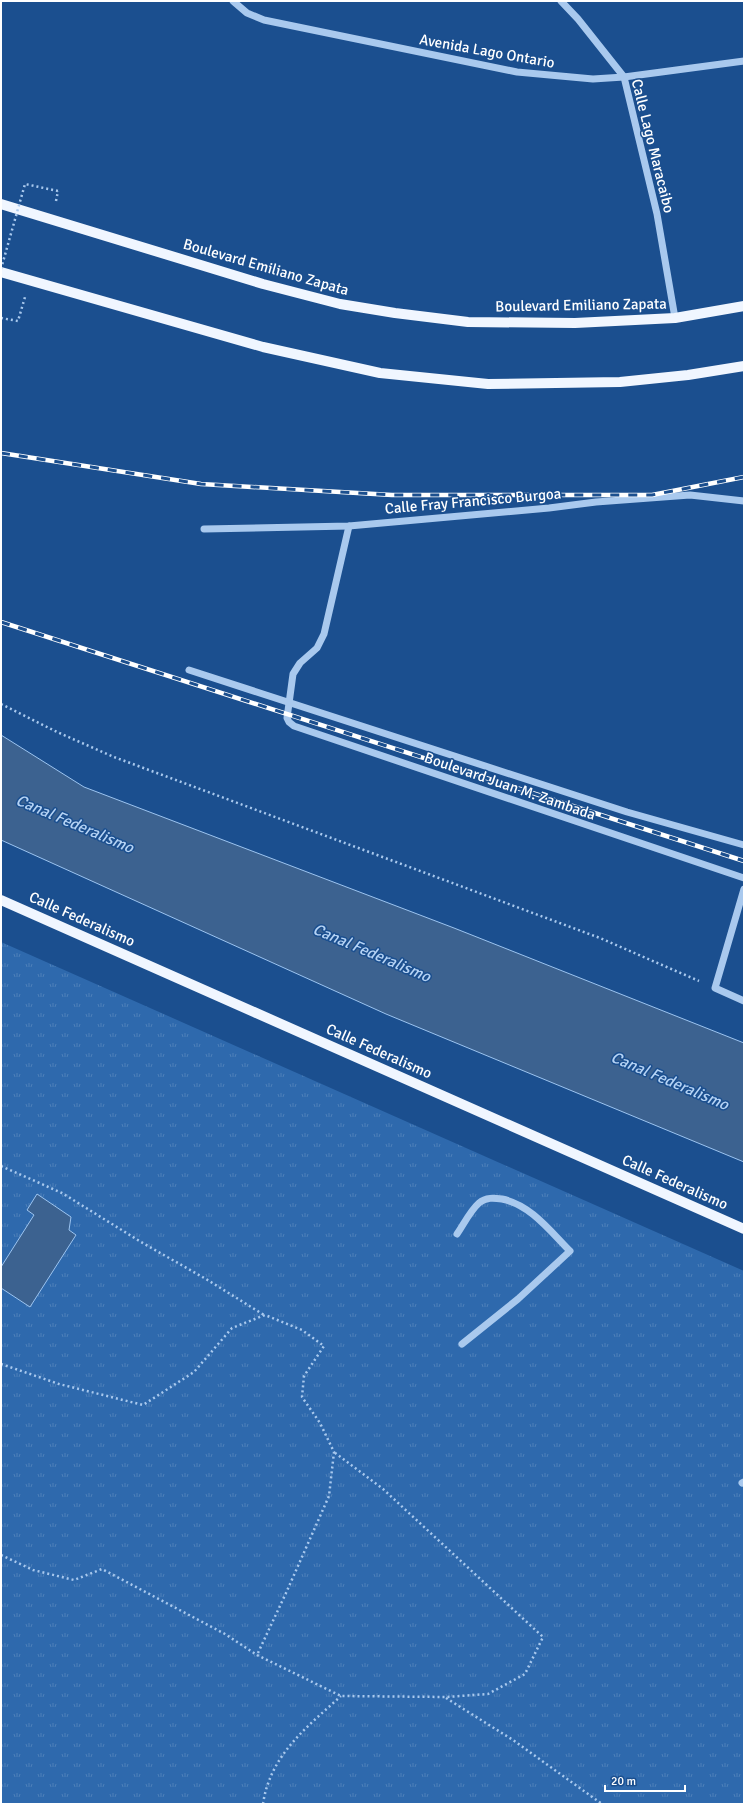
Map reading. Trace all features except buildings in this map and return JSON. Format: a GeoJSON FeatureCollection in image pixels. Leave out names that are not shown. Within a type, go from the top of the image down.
{"type":"FeatureCollection","features":[{"type":"Feature","properties":{"kind":"main road","name":"Boulevard Emiliano Zapata"},"geometry":{"type":"LineString","coordinates":[[1,204],[263,284],[340,304],[395,313],[468,322],[575,323],[675,318],[744,306]]}},
{"type":"Feature","properties":{"kind":"main road"},"geometry":{"type":"LineString","coordinates":[[1,272],[263,347],[380,373],[488,384],[620,382],[688,375],[744,366]]}},
{"type":"Feature","properties":{"kind":"main road","name":"Calle Federalismo"},"geometry":{"type":"LineString","coordinates":[[1,900],[744,1229]]}},
{"type":"Feature","properties":{"kind":"street","name":"Avenida Lago Ontario"},"geometry":{"type":"LineString","coordinates":[[233,1],[247,13],[264,20],[460,62],[517,72],[593,79],[624,77],[744,61]]}},
{"type":"Feature","properties":{"kind":"street","name":"Calle Lago Maracaibo"},"geometry":{"type":"LineString","coordinates":[[561,1],[578,19],[624,77],[657,214],[675,318]]}},
{"type":"Feature","properties":{"kind":"street","name":"Calle Fray Francisco Burgoa"},"geometry":{"type":"LineString","coordinates":[[204,529],[349,526],[690,494],[744,501]]}},
{"type":"Feature","properties":{"kind":"street"},"geometry":{"type":"LineString","coordinates":[[289,703],[293,674],[300,663],[317,648],[324,634],[349,526]]}},
{"type":"Feature","properties":{"kind":"street","name":"Boulevard Juan M. Zambada"},"geometry":{"type":"LineString","coordinates":[[189,670],[627,812],[744,845]]}},
{"type":"Feature","properties":{"kind":"street","name":"Boulevard Juan M. Zambada"},"geometry":{"type":"LineString","coordinates":[[289,703],[287,718],[294,726],[744,878]]}},
{"type":"Feature","properties":{"kind":"street"},"geometry":{"type":"LineString","coordinates":[[744,889],[715,988],[744,1001]]}},
{"type":"Feature","properties":{"kind":"street"},"geometry":{"type":"LineString","coordinates":[[457,1234],[478,1204],[487,1198],[498,1199],[514,1202],[531,1212],[570,1251],[518,1299],[462,1344]]}},
{"type":"Feature","properties":{"kind":"path"},"geometry":{"type":"LineString","coordinates":[[1,269],[25,184],[58,191]]}},
{"type":"Feature","properties":{"kind":"path"},"geometry":{"type":"LineString","coordinates":[[1,318],[18,320],[30,280]]}},
{"type":"Feature","properties":{"kind":"path"},"geometry":{"type":"LineString","coordinates":[[1,704],[57,732],[114,757],[600,938],[715,988]]}},
{"type":"Feature","properties":{"kind":"path"},"geometry":{"type":"LineString","coordinates":[[1,1166],[62,1193],[141,1242],[265,1315],[302,1330],[324,1346],[304,1376],[302,1397],[320,1423],[334,1452],[383,1489],[543,1637],[525,1674],[488,1694],[446,1697],[341,1696],[257,1655],[225,1634],[102,1569],[74,1580],[32,1570],[1,1555]]}},
{"type":"Feature","properties":{"kind":"path"},"geometry":{"type":"LineString","coordinates":[[1,1364],[59,1384],[143,1405],[194,1372],[232,1328],[265,1315]]}},
{"type":"Feature","properties":{"kind":"path"},"geometry":{"type":"LineString","coordinates":[[257,1655],[286,1594],[329,1496],[334,1452]]}},
{"type":"Feature","properties":{"kind":"path"},"geometry":{"type":"LineString","coordinates":[[263,1804],[264,1793],[277,1762],[296,1737],[341,1696]]}},
{"type":"Feature","properties":{"kind":"path"},"geometry":{"type":"LineString","coordinates":[[446,1697],[513,1740],[602,1804]]}},
{"type":"Feature","properties":{"kind":"green space"},"geometry":{"type":"Polygon","coordinates":[[[1,942],[744,1271],[744,1804],[1,1804],[1,942]]]}},
{"type":"Feature","properties":{"kind":"water","name":"Canal Federalismo"},"geometry":{"type":"Polygon","coordinates":[[[1,735],[84,787],[454,928],[744,1043],[744,1162],[386,1014],[1,840],[1,735]]]}},
{"type":"Feature","properties":{"kind":"water"},"geometry":{"type":"Polygon","coordinates":[[[37,1194],[71,1217],[69,1230],[76,1235],[30,1307],[1,1288],[1,1267],[34,1215],[27,1210],[37,1194]]]}},
{"type":"Feature","properties":{"kind":"railway"},"geometry":{"type":"LineString","coordinates":[[1,453],[201,484],[392,495],[652,495],[744,477]]}},
{"type":"Feature","properties":{"kind":"railway"},"geometry":{"type":"LineString","coordinates":[[1,622],[744,861]]}}]}
